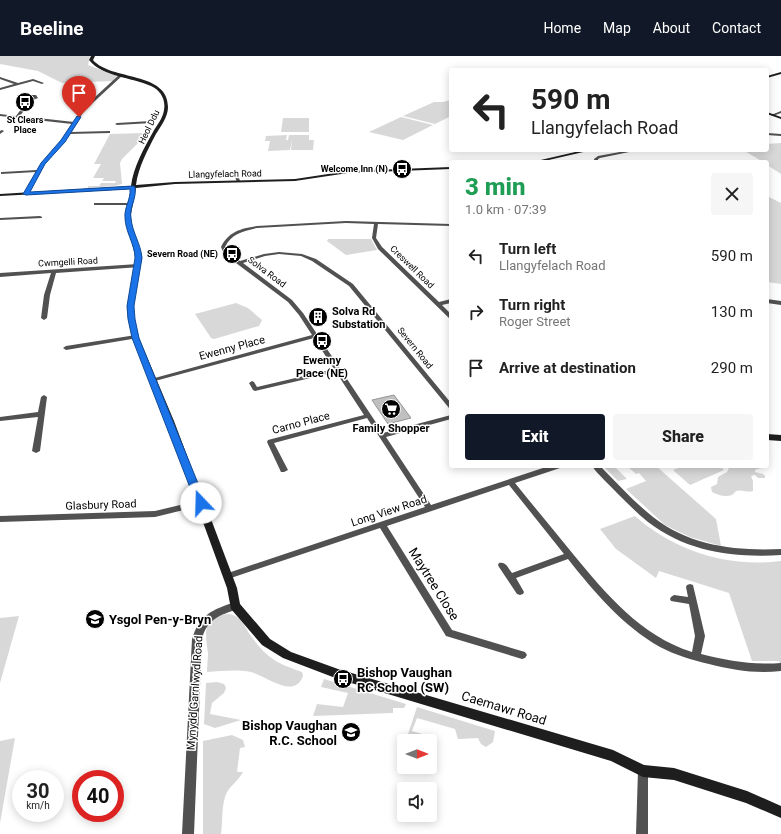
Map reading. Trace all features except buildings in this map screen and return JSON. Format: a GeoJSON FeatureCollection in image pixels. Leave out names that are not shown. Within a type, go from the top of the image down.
{"type":"FeatureCollection","features":[{"type":"Feature","properties":{"kind":"street","name":"Heol Ddu"},"geometry":{"type":"LineString","coordinates":[[93,56],[91,60],[93,63],[106,70],[151,84],[163,93],[166,101],[166,112],[148,145],[135,176],[133,187]]}},
{"type":"Feature","properties":{"kind":"street"},"geometry":{"type":"LineString","coordinates":[[769,76],[781,72]]}},
{"type":"Feature","properties":{"kind":"street"},"geometry":{"type":"LineString","coordinates":[[26,194],[38,171],[69,133],[83,110],[121,75]]}},
{"type":"Feature","properties":{"kind":"street"},"geometry":{"type":"LineString","coordinates":[[0,78],[18,84]]}},
{"type":"Feature","properties":{"kind":"street"},"geometry":{"type":"LineString","coordinates":[[0,89],[33,80],[42,83]]}},
{"type":"Feature","properties":{"kind":"street"},"geometry":{"type":"LineString","coordinates":[[18,116],[30,100]]}},
{"type":"Feature","properties":{"kind":"street"},"geometry":{"type":"LineString","coordinates":[[773,115],[781,112]]}},
{"type":"Feature","properties":{"kind":"street"},"geometry":{"type":"LineString","coordinates":[[769,114],[781,118]]}},
{"type":"Feature","properties":{"kind":"street"},"geometry":{"type":"LineString","coordinates":[[0,115],[74,123]]}},
{"type":"Feature","properties":{"kind":"street"},"geometry":{"type":"LineString","coordinates":[[117,124],[151,122]]}},
{"type":"Feature","properties":{"kind":"street"},"geometry":{"type":"LineString","coordinates":[[69,133],[109,132]]}},
{"type":"Feature","properties":{"kind":"street"},"geometry":{"type":"LineString","coordinates":[[769,134],[781,135]]}},
{"type":"Feature","properties":{"kind":"street"},"geometry":{"type":"LineString","coordinates":[[543,160],[581,152]]}},
{"type":"Feature","properties":{"kind":"street"},"geometry":{"type":"LineString","coordinates":[[596,160],[599,157],[626,152]]}},
{"type":"Feature","properties":{"kind":"street","name":"Llangyfelach Road"},"geometry":{"type":"LineString","coordinates":[[0,195],[175,183],[283,181],[314,178],[348,172],[449,168]]}},
{"type":"Feature","properties":{"kind":"street"},"geometry":{"type":"LineString","coordinates":[[2,172],[38,171]]}},
{"type":"Feature","properties":{"kind":"street"},"geometry":{"type":"LineString","coordinates":[[225,175],[237,176],[238,181]]}},
{"type":"Feature","properties":{"kind":"street"},"geometry":{"type":"LineString","coordinates":[[133,187],[127,216],[138,251],[138,266],[130,306],[131,319],[136,337],[228,576],[235,606]]}},
{"type":"Feature","properties":{"kind":"street"},"geometry":{"type":"LineString","coordinates":[[96,204],[130,204]]}},
{"type":"Feature","properties":{"kind":"street"},"geometry":{"type":"LineString","coordinates":[[0,219],[40,217]]}},
{"type":"Feature","properties":{"kind":"street","name":"Solva Road"},"geometry":{"type":"LineString","coordinates":[[430,509],[301,314],[290,301],[226,253],[224,247],[229,237],[245,229],[309,223],[449,225]]}},
{"type":"Feature","properties":{"kind":"street","name":"Creswell Road"},"geometry":{"type":"LineString","coordinates":[[376,223],[374,238],[380,248],[449,315]]}},
{"type":"Feature","properties":{"kind":"street","name":"Severn Road"},"geometry":{"type":"LineString","coordinates":[[239,263],[264,255],[285,253],[302,255],[314,260],[351,285],[449,405]]}},
{"type":"Feature","properties":{"kind":"street","name":"Cwmgelli Road"},"geometry":{"type":"LineString","coordinates":[[0,275],[138,266]]}},
{"type":"Feature","properties":{"kind":"street"},"geometry":{"type":"LineString","coordinates":[[44,318],[46,295],[54,271]]}},
{"type":"Feature","properties":{"kind":"street"},"geometry":{"type":"LineString","coordinates":[[438,304],[449,301]]}},
{"type":"Feature","properties":{"kind":"street"},"geometry":{"type":"LineString","coordinates":[[769,301],[781,303]]}},
{"type":"Feature","properties":{"kind":"street","name":"Ewenny Place"},"geometry":{"type":"LineString","coordinates":[[153,380],[316,336]]}},
{"type":"Feature","properties":{"kind":"street"},"geometry":{"type":"LineString","coordinates":[[66,348],[136,337]]}},
{"type":"Feature","properties":{"kind":"street"},"geometry":{"type":"LineString","coordinates":[[252,383],[254,389],[338,370]]}},
{"type":"Feature","properties":{"kind":"street"},"geometry":{"type":"LineString","coordinates":[[36,451],[44,397]]}},
{"type":"Feature","properties":{"kind":"street"},"geometry":{"type":"LineString","coordinates":[[0,419],[42,414]]}},
{"type":"Feature","properties":{"kind":"street","name":"Carno Place"},"geometry":{"type":"LineString","coordinates":[[284,470],[270,442],[368,416]]}},
{"type":"Feature","properties":{"kind":"street"},"geometry":{"type":"LineString","coordinates":[[381,436],[449,418]]}},
{"type":"Feature","properties":{"kind":"street"},"geometry":{"type":"LineString","coordinates":[[769,437],[781,438]]}},
{"type":"Feature","properties":{"kind":"street","name":"Long View Road"},"geometry":{"type":"LineString","coordinates":[[228,576],[551,468]]}},
{"type":"Feature","properties":{"kind":"street"},"geometry":{"type":"LineString","coordinates":[[598,468],[651,520],[674,535],[696,544],[725,551],[759,554],[781,552]]}},
{"type":"Feature","properties":{"kind":"street"},"geometry":{"type":"LineString","coordinates":[[510,481],[613,606],[637,627],[664,644],[696,657],[731,666],[754,669],[781,667]]}},
{"type":"Feature","properties":{"kind":"street","name":"Glasbury Road"},"geometry":{"type":"LineString","coordinates":[[0,519],[155,514],[201,503]]}},
{"type":"Feature","properties":{"kind":"street","name":"Maytree Close"},"geometry":{"type":"LineString","coordinates":[[382,525],[449,633],[522,656]]}},
{"type":"Feature","properties":{"kind":"street"},"geometry":{"type":"LineString","coordinates":[[510,577],[570,555]]}},
{"type":"Feature","properties":{"kind":"street"},"geometry":{"type":"LineString","coordinates":[[502,565],[520,592]]}},
{"type":"Feature","properties":{"kind":"street"},"geometry":{"type":"LineString","coordinates":[[690,587],[700,636],[696,657]]}},
{"type":"Feature","properties":{"kind":"street"},"geometry":{"type":"LineString","coordinates":[[674,599],[692,601]]}},
{"type":"Feature","properties":{"kind":"street","name":"Caemawr Road"},"geometry":{"type":"LineString","coordinates":[[235,606],[266,642],[287,656],[338,674],[613,756],[643,772],[674,774],[747,797],[781,812]]}},
{"type":"Feature","properties":{"kind":"street","name":"Mynydd Garnlwyd Road"},"geometry":{"type":"LineString","coordinates":[[188,834],[197,639],[199,628],[208,617],[235,606]]}},
{"type":"Feature","properties":{"kind":"street"},"geometry":{"type":"LineString","coordinates":[[642,834],[643,772]]}},
{"type":"Feature","properties":{"kind":"shaded area"},"geometry":{"type":"Polygon","coordinates":[[[0,56],[90,56],[88,65],[117,76],[113,81],[62,83],[38,71],[0,64],[0,56]]]}},
{"type":"Feature","properties":{"kind":"shaded area"},"geometry":{"type":"Polygon","coordinates":[[[449,100],[449,117],[435,124],[403,116],[434,102],[449,100]]]}},
{"type":"Feature","properties":{"kind":"shaded area"},"geometry":{"type":"Polygon","coordinates":[[[401,117],[433,125],[403,140],[369,132],[401,117]]]}},
{"type":"Feature","properties":{"kind":"shaded area"},"geometry":{"type":"Polygon","coordinates":[[[283,118],[309,118],[309,132],[281,132],[283,118]]]}},
{"type":"Feature","properties":{"kind":"shaded area"},"geometry":{"type":"Polygon","coordinates":[[[145,133],[143,138],[122,159],[120,163],[122,184],[88,188],[88,186],[99,186],[101,183],[115,183],[116,181],[102,181],[104,178],[93,178],[101,164],[94,164],[110,134],[145,133]]]}},
{"type":"Feature","properties":{"kind":"shaded area"},"geometry":{"type":"Polygon","coordinates":[[[287,135],[286,140],[288,140],[289,135],[309,135],[309,140],[314,140],[313,150],[291,150],[292,140],[290,150],[268,151],[270,141],[265,141],[266,136],[287,135]]]}},
{"type":"Feature","properties":{"kind":"shaded area"},"geometry":{"type":"Polygon","coordinates":[[[781,143],[781,174],[769,166],[769,160],[760,160],[746,152],[769,152],[769,144],[781,143]]]}},
{"type":"Feature","properties":{"kind":"shaded area"},"geometry":{"type":"Polygon","coordinates":[[[769,197],[781,203],[781,284],[769,282],[769,197]]]}},
{"type":"Feature","properties":{"kind":"shaded area"},"geometry":{"type":"Polygon","coordinates":[[[328,239],[371,239],[377,250],[346,255],[327,241],[328,239]]]}},
{"type":"Feature","properties":{"kind":"shaded area"},"geometry":{"type":"Polygon","coordinates":[[[236,303],[248,308],[262,320],[259,326],[214,339],[211,338],[195,314],[236,303]]]}},
{"type":"Feature","properties":{"kind":"shaded area"},"geometry":{"type":"Polygon","coordinates":[[[605,468],[616,468],[627,479],[618,481],[605,468]]]}},
{"type":"Feature","properties":{"kind":"shaded area"},"geometry":{"type":"Polygon","coordinates":[[[629,468],[658,468],[716,519],[721,546],[690,537],[665,525],[626,489],[646,481],[639,473],[636,474],[629,468]]]}},
{"type":"Feature","properties":{"kind":"shaded area"},"geometry":{"type":"Polygon","coordinates":[[[678,468],[722,468],[724,470],[690,485],[673,470],[678,468]]]}},
{"type":"Feature","properties":{"kind":"shaded area"},"geometry":{"type":"Polygon","coordinates":[[[729,468],[760,468],[755,470],[755,472],[763,474],[765,478],[758,478],[755,475],[751,476],[753,481],[753,491],[736,491],[734,494],[728,496],[718,495],[712,492],[711,487],[717,484],[718,477],[727,472],[729,468]]]}},
{"type":"Feature","properties":{"kind":"shaded area"},"geometry":{"type":"Polygon","coordinates":[[[635,516],[667,539],[703,554],[742,562],[761,563],[781,561],[781,665],[779,661],[752,661],[729,593],[659,571],[656,578],[616,549],[600,529],[635,516]]]}},
{"type":"Feature","properties":{"kind":"shaded area"},"geometry":{"type":"Polygon","coordinates":[[[229,614],[240,619],[255,642],[267,655],[281,664],[302,672],[303,676],[299,683],[293,686],[287,686],[246,671],[229,670],[207,672],[207,627],[214,618],[220,615],[229,614]]]}},
{"type":"Feature","properties":{"kind":"shaded area"},"geometry":{"type":"Polygon","coordinates":[[[19,616],[0,683],[0,618],[19,616]]]}},
{"type":"Feature","properties":{"kind":"shaded area"},"geometry":{"type":"Polygon","coordinates":[[[324,679],[406,704],[404,708],[393,708],[393,713],[313,716],[317,704],[343,707],[348,693],[321,687],[324,679]]]}},
{"type":"Feature","properties":{"kind":"shaded area"},"geometry":{"type":"Polygon","coordinates":[[[217,682],[224,684],[226,688],[224,693],[212,703],[210,714],[241,720],[215,728],[204,724],[206,683],[217,682]]]}},
{"type":"Feature","properties":{"kind":"shaded area"},"geometry":{"type":"Polygon","coordinates":[[[417,707],[495,731],[493,742],[486,747],[481,744],[478,738],[458,739],[455,729],[417,718],[412,731],[422,734],[408,734],[417,707]]]}},
{"type":"Feature","properties":{"kind":"shaded area"},"geometry":{"type":"Polygon","coordinates":[[[232,735],[243,740],[245,747],[240,748],[237,772],[243,772],[229,789],[225,797],[221,834],[203,834],[203,741],[232,735]]]}},
{"type":"Feature","properties":{"kind":"shaded area"},"geometry":{"type":"Polygon","coordinates":[[[15,738],[0,823],[0,741],[15,738]]]}},
{"type":"Feature","properties":{"kind":"place","name":"St Clears Place"},"geometry":{"type":"Point","coordinates":[25,102]}},
{"type":"Feature","properties":{"kind":"place","name":"Welcome Inn (N)"},"geometry":{"type":"Point","coordinates":[402,169]}},
{"type":"Feature","properties":{"kind":"place","name":"Severn Road (NE)"},"geometry":{"type":"Point","coordinates":[232,254]}},
{"type":"Feature","properties":{"kind":"place","name":"Solva Rd Substation"},"geometry":{"type":"Point","coordinates":[318,317]}},
{"type":"Feature","properties":{"kind":"place","name":"Ewenny Place (NE)"},"geometry":{"type":"Point","coordinates":[322,341]}},
{"type":"Feature","properties":{"kind":"place","name":"Family Shopper"},"geometry":{"type":"Point","coordinates":[391,409]}},
{"type":"Feature","properties":{"kind":"place","name":"Ysgol Pen-y-Bryn"},"geometry":{"type":"Point","coordinates":[95,619]}},
{"type":"Feature","properties":{"kind":"place","name":"Bishop Vaughan RC School (SW)"},"geometry":{"type":"Point","coordinates":[343,679]}},
{"type":"Feature","properties":{"kind":"place","name":"Bishop Vaughan R.C. School"},"geometry":{"type":"Point","coordinates":[351,732]}},
{"type":"Feature","properties":{"kind":"route"},"geometry":{"type":"LineString","coordinates":[[79,117],[63,141],[43,163],[26,194],[133,187],[127,216],[136,241],[139,258],[130,306],[131,319],[136,338],[170,421],[201,503]]}}]}
